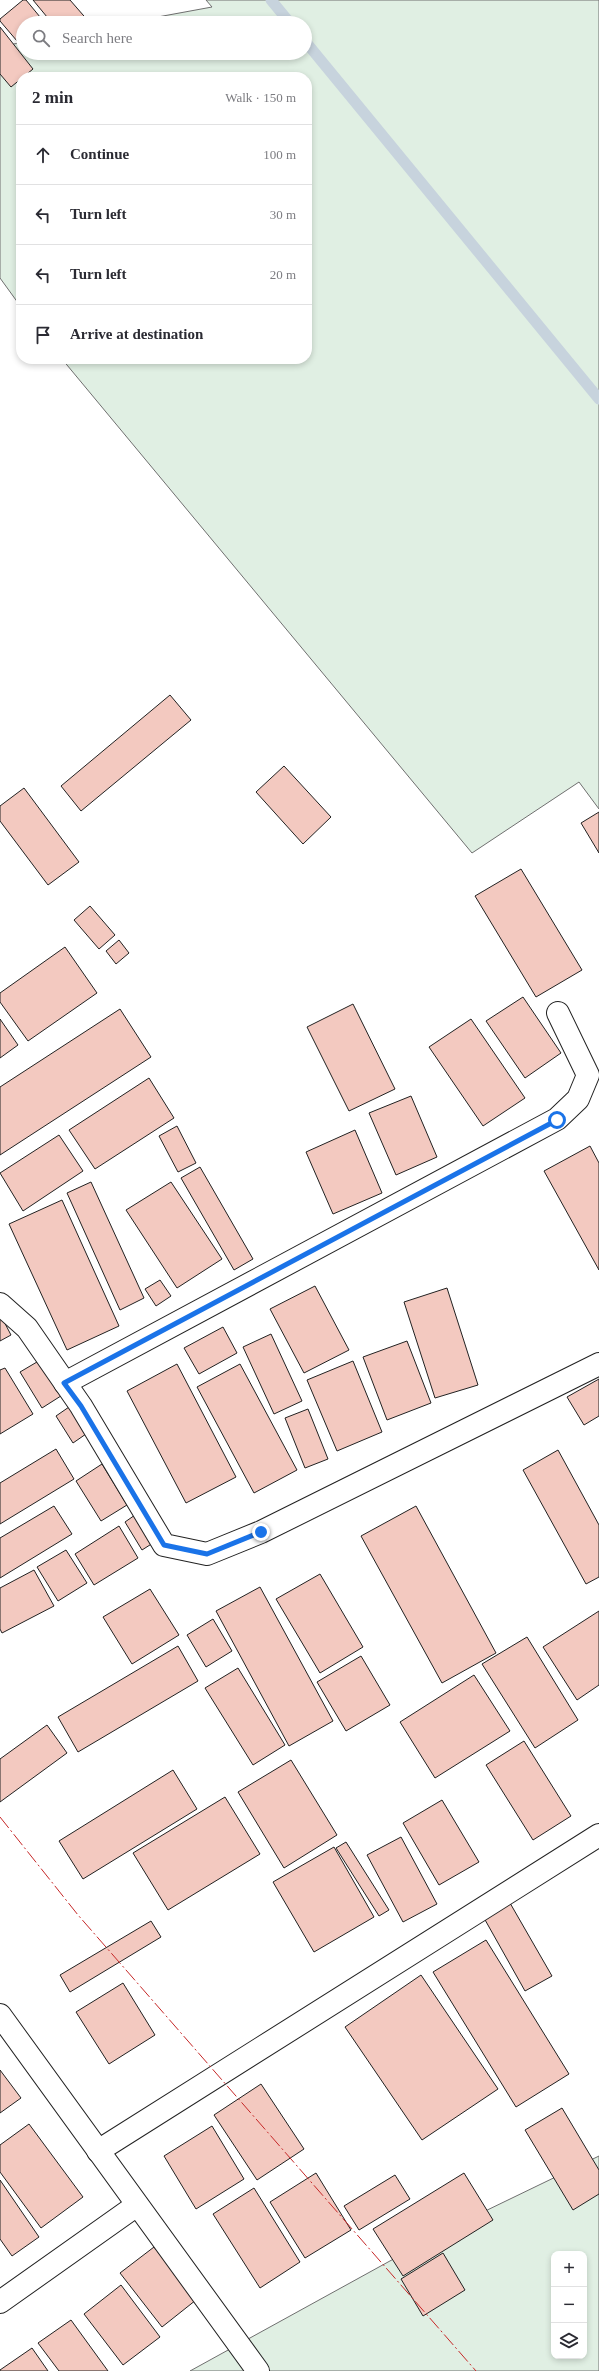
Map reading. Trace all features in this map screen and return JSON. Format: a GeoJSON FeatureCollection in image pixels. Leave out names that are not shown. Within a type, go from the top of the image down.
{"type":"FeatureCollection","features":[{"type":"Feature","properties":{"kind":"street"},"geometry":{"type":"LineString","coordinates":[[64,1383],[557,1120],[578,1099],[588,1075],[558,1013]]}},
{"type":"Feature","properties":{"kind":"street"},"geometry":{"type":"LineString","coordinates":[[0,1304],[26,1328],[81,1406],[164,1545],[207,1554],[261,1532],[599,1364]]}},
{"type":"Feature","properties":{"kind":"street"},"geometry":{"type":"LineString","coordinates":[[98,2151],[599,1835]]}},
{"type":"Feature","properties":{"kind":"street"},"geometry":{"type":"LineString","coordinates":[[0,2015],[258,2371]]}},
{"type":"Feature","properties":{"kind":"street"},"geometry":{"type":"LineString","coordinates":[[0,2302],[137,2205]]}},
{"type":"Feature","properties":{"kind":"green space"},"geometry":{"type":"Polygon","coordinates":[[[206,0],[599,0],[599,809],[579,782],[472,853],[66,364],[312,364],[312,72],[16,72],[16,300],[0,278],[0,47],[16,44],[16,60],[312,60],[312,16],[163,16],[212,7],[206,0]]]}},
{"type":"Feature","properties":{"kind":"green space"},"geometry":{"type":"Polygon","coordinates":[[[599,2156],[599,2371],[190,2371],[448,2229],[599,2156]]]}},
{"type":"Feature","properties":{"kind":"building"},"geometry":{"type":"Polygon","coordinates":[[[23,0],[26,0],[39,16],[16,16],[16,40],[0,21],[0,19],[23,0]]]}},
{"type":"Feature","properties":{"kind":"building"},"geometry":{"type":"Polygon","coordinates":[[[33,0],[70,0],[84,16],[46,16],[33,0]]]}},
{"type":"Feature","properties":{"kind":"building"},"geometry":{"type":"Polygon","coordinates":[[[0,27],[16,47],[16,60],[26,60],[33,69],[29,72],[16,72],[16,83],[11,87],[0,74],[0,27]]]}},
{"type":"Feature","properties":{"kind":"building"},"geometry":{"type":"Polygon","coordinates":[[[170,695],[191,720],[81,811],[61,786],[170,695]]]}},
{"type":"Feature","properties":{"kind":"building"},"geometry":{"type":"Polygon","coordinates":[[[284,766],[331,817],[303,844],[256,792],[284,766]]]}},
{"type":"Feature","properties":{"kind":"building"},"geometry":{"type":"Polygon","coordinates":[[[24,788],[79,862],[48,885],[0,821],[0,806],[24,788]]]}},
{"type":"Feature","properties":{"kind":"building"},"geometry":{"type":"Polygon","coordinates":[[[599,812],[599,853],[581,823],[599,812]]]}},
{"type":"Feature","properties":{"kind":"building"},"geometry":{"type":"Polygon","coordinates":[[[521,869],[582,970],[536,997],[475,896],[521,869]]]}},
{"type":"Feature","properties":{"kind":"building"},"geometry":{"type":"Polygon","coordinates":[[[90,906],[115,935],[99,949],[74,920],[90,906]]]}},
{"type":"Feature","properties":{"kind":"building"},"geometry":{"type":"Polygon","coordinates":[[[119,940],[129,953],[116,964],[106,951],[119,940]]]}},
{"type":"Feature","properties":{"kind":"building"},"geometry":{"type":"Polygon","coordinates":[[[65,947],[97,993],[28,1041],[0,1002],[0,993],[65,947]]]}},
{"type":"Feature","properties":{"kind":"building"},"geometry":{"type":"Polygon","coordinates":[[[523,997],[561,1053],[525,1078],[486,1021],[523,997]]]}},
{"type":"Feature","properties":{"kind":"building"},"geometry":{"type":"Polygon","coordinates":[[[353,1004],[395,1089],[349,1111],[307,1027],[353,1004]]]}},
{"type":"Feature","properties":{"kind":"building"},"geometry":{"type":"Polygon","coordinates":[[[120,1009],[151,1057],[0,1155],[0,1087],[120,1009]]]}},
{"type":"Feature","properties":{"kind":"building"},"geometry":{"type":"Polygon","coordinates":[[[0,1019],[18,1045],[0,1058],[0,1019]]]}},
{"type":"Feature","properties":{"kind":"building"},"geometry":{"type":"Polygon","coordinates":[[[471,1019],[525,1098],[483,1126],[429,1047],[471,1019]]]}},
{"type":"Feature","properties":{"kind":"building"},"geometry":{"type":"Polygon","coordinates":[[[149,1078],[174,1118],[95,1169],[69,1130],[149,1078]]]}},
{"type":"Feature","properties":{"kind":"building"},"geometry":{"type":"Polygon","coordinates":[[[411,1096],[437,1157],[396,1175],[369,1113],[411,1096]]]}},
{"type":"Feature","properties":{"kind":"building"},"geometry":{"type":"Polygon","coordinates":[[[177,1126],[196,1163],[178,1172],[159,1136],[177,1126]]]}},
{"type":"Feature","properties":{"kind":"building"},"geometry":{"type":"Polygon","coordinates":[[[355,1130],[382,1193],[333,1214],[306,1152],[355,1130]]]}},
{"type":"Feature","properties":{"kind":"building"},"geometry":{"type":"Polygon","coordinates":[[[59,1135],[83,1171],[23,1211],[0,1173],[59,1135]]]}},
{"type":"Feature","properties":{"kind":"building"},"geometry":{"type":"Polygon","coordinates":[[[590,1146],[599,1163],[599,1270],[544,1171],[590,1146]]]}},
{"type":"Feature","properties":{"kind":"building"},"geometry":{"type":"Polygon","coordinates":[[[200,1167],[253,1259],[234,1270],[181,1178],[200,1167]]]}},
{"type":"Feature","properties":{"kind":"building"},"geometry":{"type":"Polygon","coordinates":[[[91,1182],[144,1298],[120,1310],[67,1193],[91,1182]]]}},
{"type":"Feature","properties":{"kind":"building"},"geometry":{"type":"Polygon","coordinates":[[[171,1182],[222,1259],[177,1288],[126,1210],[171,1182]]]}},
{"type":"Feature","properties":{"kind":"building"},"geometry":{"type":"Polygon","coordinates":[[[62,1200],[119,1326],[67,1350],[9,1224],[62,1200]]]}},
{"type":"Feature","properties":{"kind":"building"},"geometry":{"type":"Polygon","coordinates":[[[160,1280],[171,1296],[156,1306],[145,1289],[160,1280]]]}},
{"type":"Feature","properties":{"kind":"building"},"geometry":{"type":"Polygon","coordinates":[[[315,1286],[349,1350],[304,1373],[270,1309],[315,1286]]]}},
{"type":"Feature","properties":{"kind":"building"},"geometry":{"type":"Polygon","coordinates":[[[447,1288],[478,1385],[435,1398],[404,1302],[447,1288]]]}},
{"type":"Feature","properties":{"kind":"building"},"geometry":{"type":"Polygon","coordinates":[[[0,1314],[11,1335],[0,1341],[0,1314]]]}},
{"type":"Feature","properties":{"kind":"building"},"geometry":{"type":"Polygon","coordinates":[[[223,1327],[237,1353],[199,1374],[184,1348],[223,1327]]]}},
{"type":"Feature","properties":{"kind":"building"},"geometry":{"type":"Polygon","coordinates":[[[271,1334],[302,1401],[274,1414],[243,1347],[271,1334]]]}},
{"type":"Feature","properties":{"kind":"building"},"geometry":{"type":"Polygon","coordinates":[[[407,1341],[431,1403],[387,1420],[363,1357],[407,1341]]]}},
{"type":"Feature","properties":{"kind":"building"},"geometry":{"type":"Polygon","coordinates":[[[42,1359],[64,1394],[42,1408],[20,1372],[42,1359]]]}},
{"type":"Feature","properties":{"kind":"building"},"geometry":{"type":"Polygon","coordinates":[[[353,1361],[382,1432],[337,1451],[307,1380],[353,1361]]]}},
{"type":"Feature","properties":{"kind":"building"},"geometry":{"type":"Polygon","coordinates":[[[177,1364],[236,1477],[186,1503],[127,1391],[177,1364]]]}},
{"type":"Feature","properties":{"kind":"building"},"geometry":{"type":"Polygon","coordinates":[[[240,1364],[297,1470],[254,1493],[197,1387],[240,1364]]]}},
{"type":"Feature","properties":{"kind":"building"},"geometry":{"type":"Polygon","coordinates":[[[5,1368],[33,1414],[0,1434],[0,1370],[5,1368]]]}},
{"type":"Feature","properties":{"kind":"building"},"geometry":{"type":"Polygon","coordinates":[[[599,1379],[599,1416],[584,1425],[567,1397],[599,1379]]]}},
{"type":"Feature","properties":{"kind":"building"},"geometry":{"type":"Polygon","coordinates":[[[69,1407],[86,1434],[73,1443],[56,1416],[69,1407]]]}},
{"type":"Feature","properties":{"kind":"building"},"geometry":{"type":"Polygon","coordinates":[[[308,1409],[328,1459],[305,1468],[285,1418],[308,1409]]]}},
{"type":"Feature","properties":{"kind":"building"},"geometry":{"type":"Polygon","coordinates":[[[56,1449],[74,1479],[0,1524],[0,1483],[56,1449]]]}},
{"type":"Feature","properties":{"kind":"building"},"geometry":{"type":"Polygon","coordinates":[[[558,1450],[599,1525],[599,1577],[586,1584],[523,1470],[558,1450]]]}},
{"type":"Feature","properties":{"kind":"building"},"geometry":{"type":"Polygon","coordinates":[[[102,1464],[127,1505],[101,1521],[76,1481],[102,1464]]]}},
{"type":"Feature","properties":{"kind":"building"},"geometry":{"type":"Polygon","coordinates":[[[54,1506],[72,1534],[0,1578],[0,1538],[54,1506]]]}},
{"type":"Feature","properties":{"kind":"building"},"geometry":{"type":"Polygon","coordinates":[[[416,1506],[496,1653],[442,1683],[361,1536],[416,1506]]]}},
{"type":"Feature","properties":{"kind":"building"},"geometry":{"type":"Polygon","coordinates":[[[135,1515],[153,1543],[142,1550],[125,1522],[135,1515]]]}},
{"type":"Feature","properties":{"kind":"building"},"geometry":{"type":"Polygon","coordinates":[[[119,1526],[138,1558],[94,1585],[75,1554],[119,1526]]]}},
{"type":"Feature","properties":{"kind":"building"},"geometry":{"type":"Polygon","coordinates":[[[66,1550],[87,1583],[58,1601],[37,1567],[66,1550]]]}},
{"type":"Feature","properties":{"kind":"building"},"geometry":{"type":"Polygon","coordinates":[[[34,1570],[54,1606],[2,1633],[0,1629],[0,1588],[34,1570]]]}},
{"type":"Feature","properties":{"kind":"building"},"geometry":{"type":"Polygon","coordinates":[[[320,1574],[363,1647],[320,1673],[276,1599],[320,1574]]]}},
{"type":"Feature","properties":{"kind":"building"},"geometry":{"type":"Polygon","coordinates":[[[260,1587],[333,1721],[289,1746],[216,1611],[260,1587]]]}},
{"type":"Feature","properties":{"kind":"building"},"geometry":{"type":"Polygon","coordinates":[[[150,1589],[179,1635],[132,1664],[103,1617],[150,1589]]]}},
{"type":"Feature","properties":{"kind":"building"},"geometry":{"type":"Polygon","coordinates":[[[599,1611],[599,1685],[577,1700],[543,1647],[599,1611]]]}},
{"type":"Feature","properties":{"kind":"building"},"geometry":{"type":"Polygon","coordinates":[[[213,1619],[232,1651],[206,1667],[187,1635],[213,1619]]]}},
{"type":"Feature","properties":{"kind":"building"},"geometry":{"type":"Polygon","coordinates":[[[527,1637],[578,1720],[535,1748],[482,1664],[527,1637]]]}},
{"type":"Feature","properties":{"kind":"building"},"geometry":{"type":"Polygon","coordinates":[[[178,1646],[198,1681],[78,1752],[58,1717],[178,1646]]]}},
{"type":"Feature","properties":{"kind":"building"},"geometry":{"type":"Polygon","coordinates":[[[361,1656],[390,1705],[346,1731],[317,1682],[361,1656]]]}},
{"type":"Feature","properties":{"kind":"building"},"geometry":{"type":"Polygon","coordinates":[[[238,1668],[285,1745],[253,1765],[205,1688],[238,1668]]]}},
{"type":"Feature","properties":{"kind":"building"},"geometry":{"type":"Polygon","coordinates":[[[474,1675],[510,1731],[435,1778],[400,1722],[474,1675]]]}},
{"type":"Feature","properties":{"kind":"building"},"geometry":{"type":"Polygon","coordinates":[[[47,1725],[67,1753],[0,1802],[0,1759],[47,1725]]]}},
{"type":"Feature","properties":{"kind":"building"},"geometry":{"type":"Polygon","coordinates":[[[524,1741],[571,1816],[533,1840],[486,1765],[524,1741]]]}},
{"type":"Feature","properties":{"kind":"building"},"geometry":{"type":"Polygon","coordinates":[[[291,1760],[337,1835],[284,1868],[238,1792],[291,1760]]]}},
{"type":"Feature","properties":{"kind":"building"},"geometry":{"type":"Polygon","coordinates":[[[173,1770],[197,1809],[83,1879],[59,1841],[173,1770]]]}},
{"type":"Feature","properties":{"kind":"building"},"geometry":{"type":"Polygon","coordinates":[[[225,1797],[260,1854],[168,1910],[133,1853],[225,1797]]]}},
{"type":"Feature","properties":{"kind":"building"},"geometry":{"type":"Polygon","coordinates":[[[442,1800],[479,1862],[439,1885],[403,1823],[442,1800]]]}},
{"type":"Feature","properties":{"kind":"building"},"geometry":{"type":"Polygon","coordinates":[[[401,1837],[437,1904],[403,1922],[367,1855],[401,1837]]]}},
{"type":"Feature","properties":{"kind":"building"},"geometry":{"type":"Polygon","coordinates":[[[346,1842],[389,1910],[379,1916],[336,1848],[346,1842]]]}},
{"type":"Feature","properties":{"kind":"building"},"geometry":{"type":"Polygon","coordinates":[[[334,1847],[374,1917],[314,1952],[273,1882],[334,1847]]]}},
{"type":"Feature","properties":{"kind":"building"},"geometry":{"type":"Polygon","coordinates":[[[510,1903],[552,1976],[525,1991],[484,1918],[510,1903]]]}},
{"type":"Feature","properties":{"kind":"building"},"geometry":{"type":"Polygon","coordinates":[[[151,1921],[161,1937],[70,1992],[60,1975],[151,1921]]]}},
{"type":"Feature","properties":{"kind":"building"},"geometry":{"type":"Polygon","coordinates":[[[486,1940],[569,2074],[516,2107],[433,1972],[486,1940]]]}},
{"type":"Feature","properties":{"kind":"building"},"geometry":{"type":"Polygon","coordinates":[[[421,1975],[498,2089],[422,2140],[345,2027],[421,1975]]]}},
{"type":"Feature","properties":{"kind":"building"},"geometry":{"type":"Polygon","coordinates":[[[123,1983],[155,2035],[109,2064],[76,2012],[123,1983]]]}},
{"type":"Feature","properties":{"kind":"building"},"geometry":{"type":"Polygon","coordinates":[[[0,2070],[21,2098],[0,2113],[0,2070]]]}},
{"type":"Feature","properties":{"kind":"building"},"geometry":{"type":"Polygon","coordinates":[[[261,2084],[304,2149],[257,2180],[214,2115],[261,2084]]]}},
{"type":"Feature","properties":{"kind":"building"},"geometry":{"type":"Polygon","coordinates":[[[562,2108],[599,2170],[599,2194],[573,2210],[525,2130],[562,2108]]]}},
{"type":"Feature","properties":{"kind":"building"},"geometry":{"type":"Polygon","coordinates":[[[29,2124],[83,2197],[41,2228],[0,2172],[0,2145],[29,2124]]]}},
{"type":"Feature","properties":{"kind":"building"},"geometry":{"type":"Polygon","coordinates":[[[212,2126],[244,2179],[196,2209],[164,2156],[212,2126]]]}},
{"type":"Feature","properties":{"kind":"building"},"geometry":{"type":"Polygon","coordinates":[[[316,2173],[351,2230],[305,2258],[270,2202],[316,2173]]]}},
{"type":"Feature","properties":{"kind":"building"},"geometry":{"type":"Polygon","coordinates":[[[464,2173],[493,2220],[403,2276],[373,2229],[464,2173]]]}},
{"type":"Feature","properties":{"kind":"building"},"geometry":{"type":"Polygon","coordinates":[[[395,2175],[410,2199],[359,2230],[344,2206],[395,2175]]]}},
{"type":"Feature","properties":{"kind":"building"},"geometry":{"type":"Polygon","coordinates":[[[0,2180],[39,2237],[12,2256],[0,2239],[0,2180]]]}},
{"type":"Feature","properties":{"kind":"building"},"geometry":{"type":"Polygon","coordinates":[[[254,2188],[300,2262],[260,2288],[213,2214],[254,2188]]]}},
{"type":"Feature","properties":{"kind":"building"},"geometry":{"type":"Polygon","coordinates":[[[154,2247],[196,2300],[162,2327],[120,2273],[154,2247]]]}},
{"type":"Feature","properties":{"kind":"building"},"geometry":{"type":"Polygon","coordinates":[[[443,2253],[465,2290],[423,2316],[401,2279],[443,2253]]]}},
{"type":"Feature","properties":{"kind":"building"},"geometry":{"type":"Polygon","coordinates":[[[121,2285],[160,2337],[123,2365],[84,2314],[121,2285]]]}},
{"type":"Feature","properties":{"kind":"building"},"geometry":{"type":"Polygon","coordinates":[[[71,2320],[108,2371],[59,2371],[38,2343],[71,2320]]]}},
{"type":"Feature","properties":{"kind":"building"},"geometry":{"type":"Polygon","coordinates":[[[32,2348],[48,2371],[0,2371],[0,2370],[32,2348]]]}},
{"type":"Feature","properties":{"kind":"waterway"},"geometry":{"type":"LineString","coordinates":[[271,0],[284,16]]}},
{"type":"Feature","properties":{"kind":"waterway"},"geometry":{"type":"LineString","coordinates":[[312,50],[599,399]]}},
{"type":"Feature","properties":{"kind":"power"},"geometry":{"type":"LineString","coordinates":[[0,1817],[78,1915],[476,2371]]}},
{"type":"Feature","properties":{"kind":"route"},"geometry":{"type":"LineString","coordinates":[[261,1532],[207,1554],[164,1545],[81,1406],[64,1383],[557,1120]]}}]}
